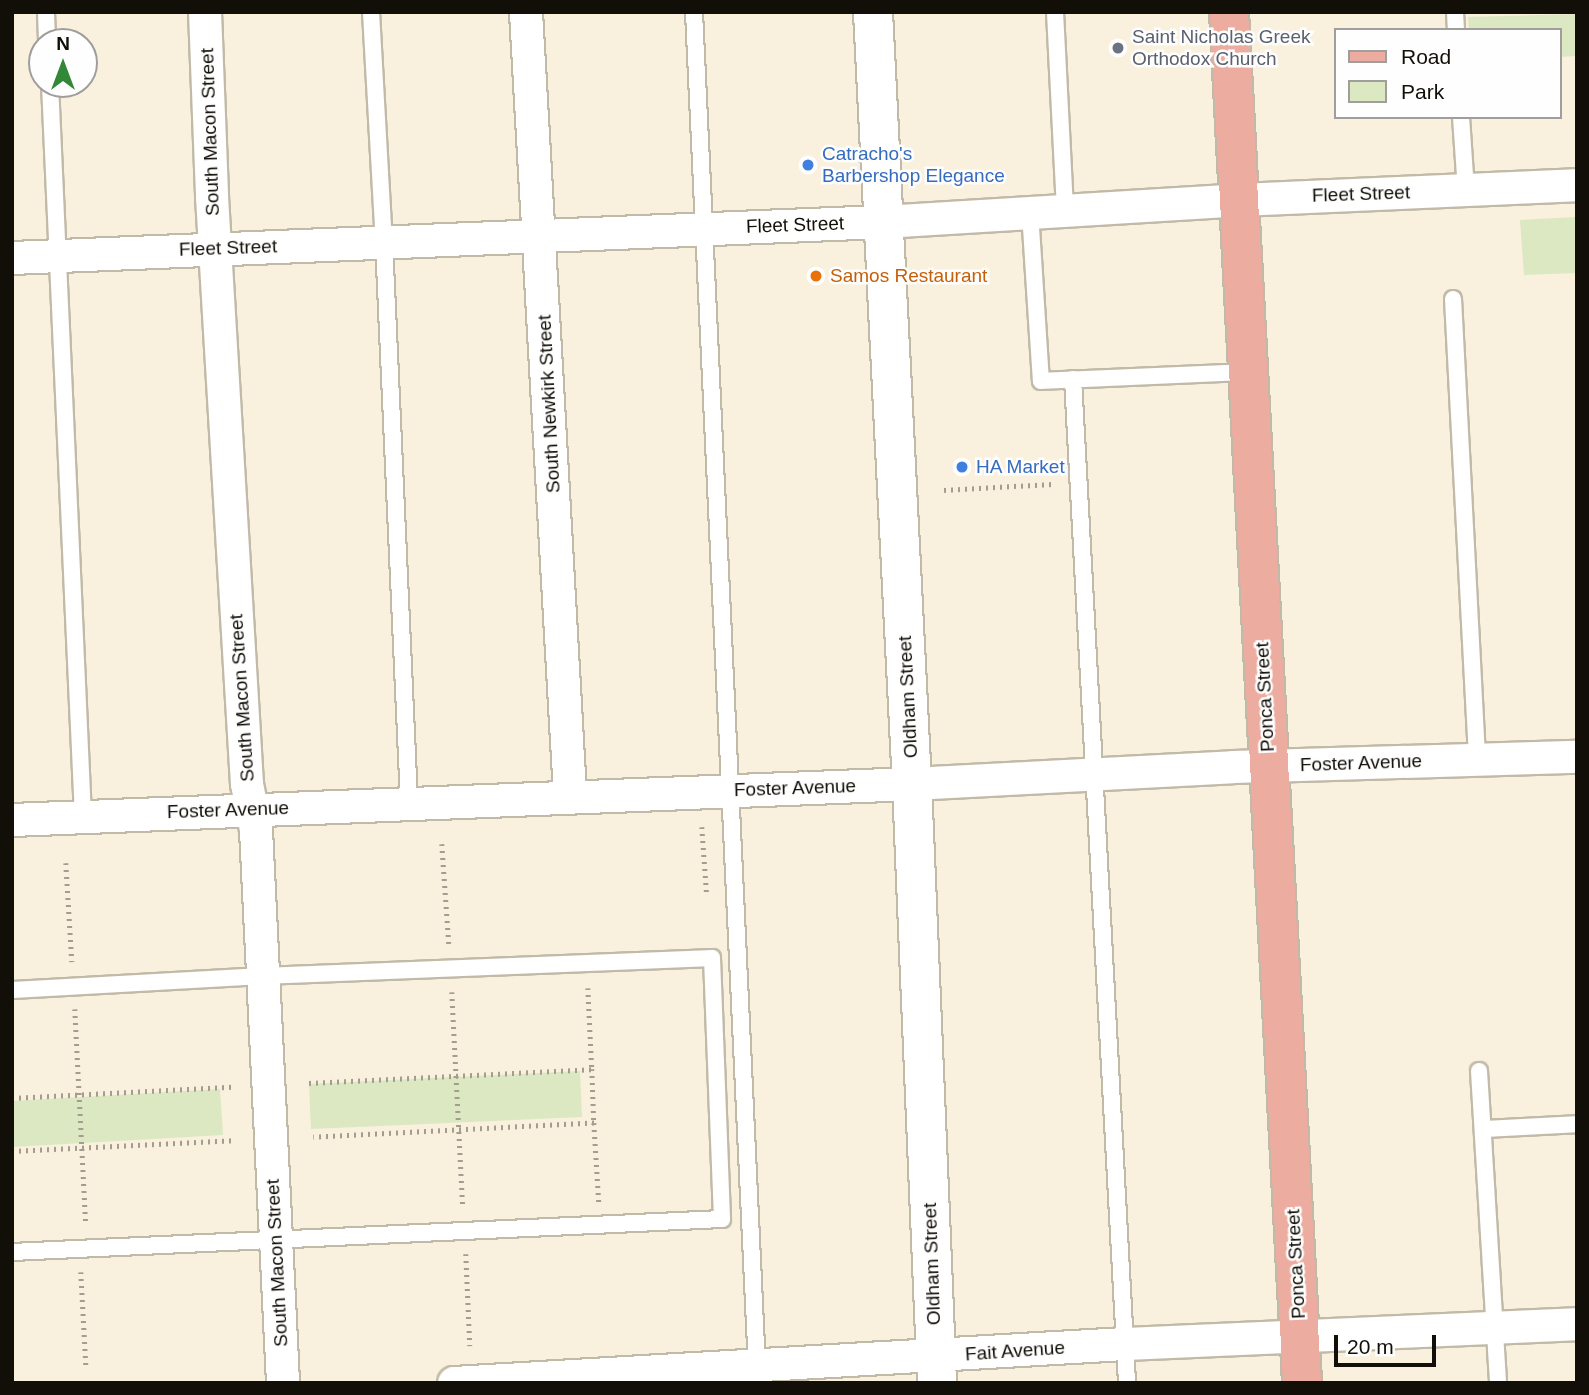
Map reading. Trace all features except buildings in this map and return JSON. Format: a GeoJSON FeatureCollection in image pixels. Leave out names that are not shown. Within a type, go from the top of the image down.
{"type":"FeatureCollection","features":[{"type":"Feature","properties":{"kind":"main road","name":"Ponca Street"},"geometry":{"type":"LineString","coordinates":[[1229,12],[1302,1383]]}},
{"type":"Feature","properties":{"kind":"street","name":"South Macon Street"},"geometry":{"type":"LineString","coordinates":[[205,12],[215,249],[247,785],[257,830],[283,1383]]}},
{"type":"Feature","properties":{"kind":"street","name":"South Newkirk Street"},"geometry":{"type":"LineString","coordinates":[[526,12],[541,235],[570,795]]}},
{"type":"Feature","properties":{"kind":"street","name":"Oldham Street"},"geometry":{"type":"LineString","coordinates":[[873,12],[912,784],[937,1369]]}},
{"type":"Feature","properties":{"kind":"street","name":"Fleet Street"},"geometry":{"type":"LineString","coordinates":[[12,258],[883,222],[1239,200],[1577,185]]}},
{"type":"Feature","properties":{"kind":"street","name":"Foster Avenue"},"geometry":{"type":"LineString","coordinates":[[12,820],[570,795],[912,784],[1269,766],[1577,757]]}},
{"type":"Feature","properties":{"kind":"street","name":"Fait Avenue"},"geometry":{"type":"LineString","coordinates":[[453,1383],[757,1366],[937,1369],[1125,1344],[1577,1324]]}},
{"type":"Feature","properties":{"kind":"lane"},"geometry":{"type":"LineString","coordinates":[[370,12],[384,242],[409,802]]}},
{"type":"Feature","properties":{"kind":"lane"},"geometry":{"type":"LineString","coordinates":[[694,12],[757,1366]]}},
{"type":"Feature","properties":{"kind":"lane"},"geometry":{"type":"LineString","coordinates":[[1055,12],[1065,210]]}},
{"type":"Feature","properties":{"kind":"lane"},"geometry":{"type":"LineString","coordinates":[[51,98],[83,817]]}},
{"type":"Feature","properties":{"kind":"lane"},"geometry":{"type":"LineString","coordinates":[[1461,119],[1466,190]]}},
{"type":"Feature","properties":{"kind":"lane"},"geometry":{"type":"LineString","coordinates":[[1030,212],[1041,381],[1248,372]]}},
{"type":"Feature","properties":{"kind":"lane"},"geometry":{"type":"LineString","coordinates":[[1453,299],[1478,760]]}},
{"type":"Feature","properties":{"kind":"lane"},"geometry":{"type":"LineString","coordinates":[[1073,379],[1128,1383]]}},
{"type":"Feature","properties":{"kind":"lane"},"geometry":{"type":"LineString","coordinates":[[12,990],[264,976],[712,958],[722,1219],[12,1252]]}},
{"type":"Feature","properties":{"kind":"lane"},"geometry":{"type":"LineString","coordinates":[[1479,1071],[1498,1383]]}},
{"type":"Feature","properties":{"kind":"lane"},"geometry":{"type":"LineString","coordinates":[[1483,1129],[1577,1124]]}},
{"type":"Feature","properties":{"kind":"path"},"geometry":{"type":"LineString","coordinates":[[944,490],[1079,482]]}},
{"type":"Feature","properties":{"kind":"path"},"geometry":{"type":"LineString","coordinates":[[702,827],[712,958]]}},
{"type":"Feature","properties":{"kind":"path"},"geometry":{"type":"LineString","coordinates":[[442,844],[457,1075],[470,1346]]}},
{"type":"Feature","properties":{"kind":"path"},"geometry":{"type":"LineString","coordinates":[[66,863],[82,1147],[86,1365]]}},
{"type":"Feature","properties":{"kind":"path"},"geometry":{"type":"LineString","coordinates":[[587,963],[601,1226]]}},
{"type":"Feature","properties":{"kind":"path"},"geometry":{"type":"LineString","coordinates":[[309,1083],[592,1069]]}},
{"type":"Feature","properties":{"kind":"path"},"geometry":{"type":"LineString","coordinates":[[12,1098],[232,1087]]}},
{"type":"Feature","properties":{"kind":"path"},"geometry":{"type":"LineString","coordinates":[[313,1137],[594,1123]]}},
{"type":"Feature","properties":{"kind":"path"},"geometry":{"type":"LineString","coordinates":[[12,1151],[234,1140]]}},
{"type":"Feature","properties":{"kind":"green space"},"geometry":{"type":"Polygon","coordinates":[[[1577,14],[1577,56],[1561,57],[1561,28],[1469,28],[1468,17],[1577,14]]]}},
{"type":"Feature","properties":{"kind":"green space"},"geometry":{"type":"Polygon","coordinates":[[[1577,217],[1577,273],[1524,275],[1520,220],[1577,217]]]}},
{"type":"Feature","properties":{"kind":"green space"},"geometry":{"type":"Polygon","coordinates":[[[580,1071],[582,1117],[311,1129],[309,1084],[580,1071]]]}},
{"type":"Feature","properties":{"kind":"green space"},"geometry":{"type":"Polygon","coordinates":[[[220,1089],[223,1135],[12,1147],[12,1101],[220,1089]]]}},
{"type":"Feature","properties":{"kind":"place","name":"Saint Nicholas Greek Orthodox Church"},"geometry":{"type":"Point","coordinates":[1118,48]}},
{"type":"Feature","properties":{"kind":"place","name":"Catracho's Barbershop Elegance"},"geometry":{"type":"Point","coordinates":[808,165]}},
{"type":"Feature","properties":{"kind":"place","name":"Samos Restaurant"},"geometry":{"type":"Point","coordinates":[816,276]}},
{"type":"Feature","properties":{"kind":"place","name":"HA Market"},"geometry":{"type":"Point","coordinates":[962,467]}}]}
